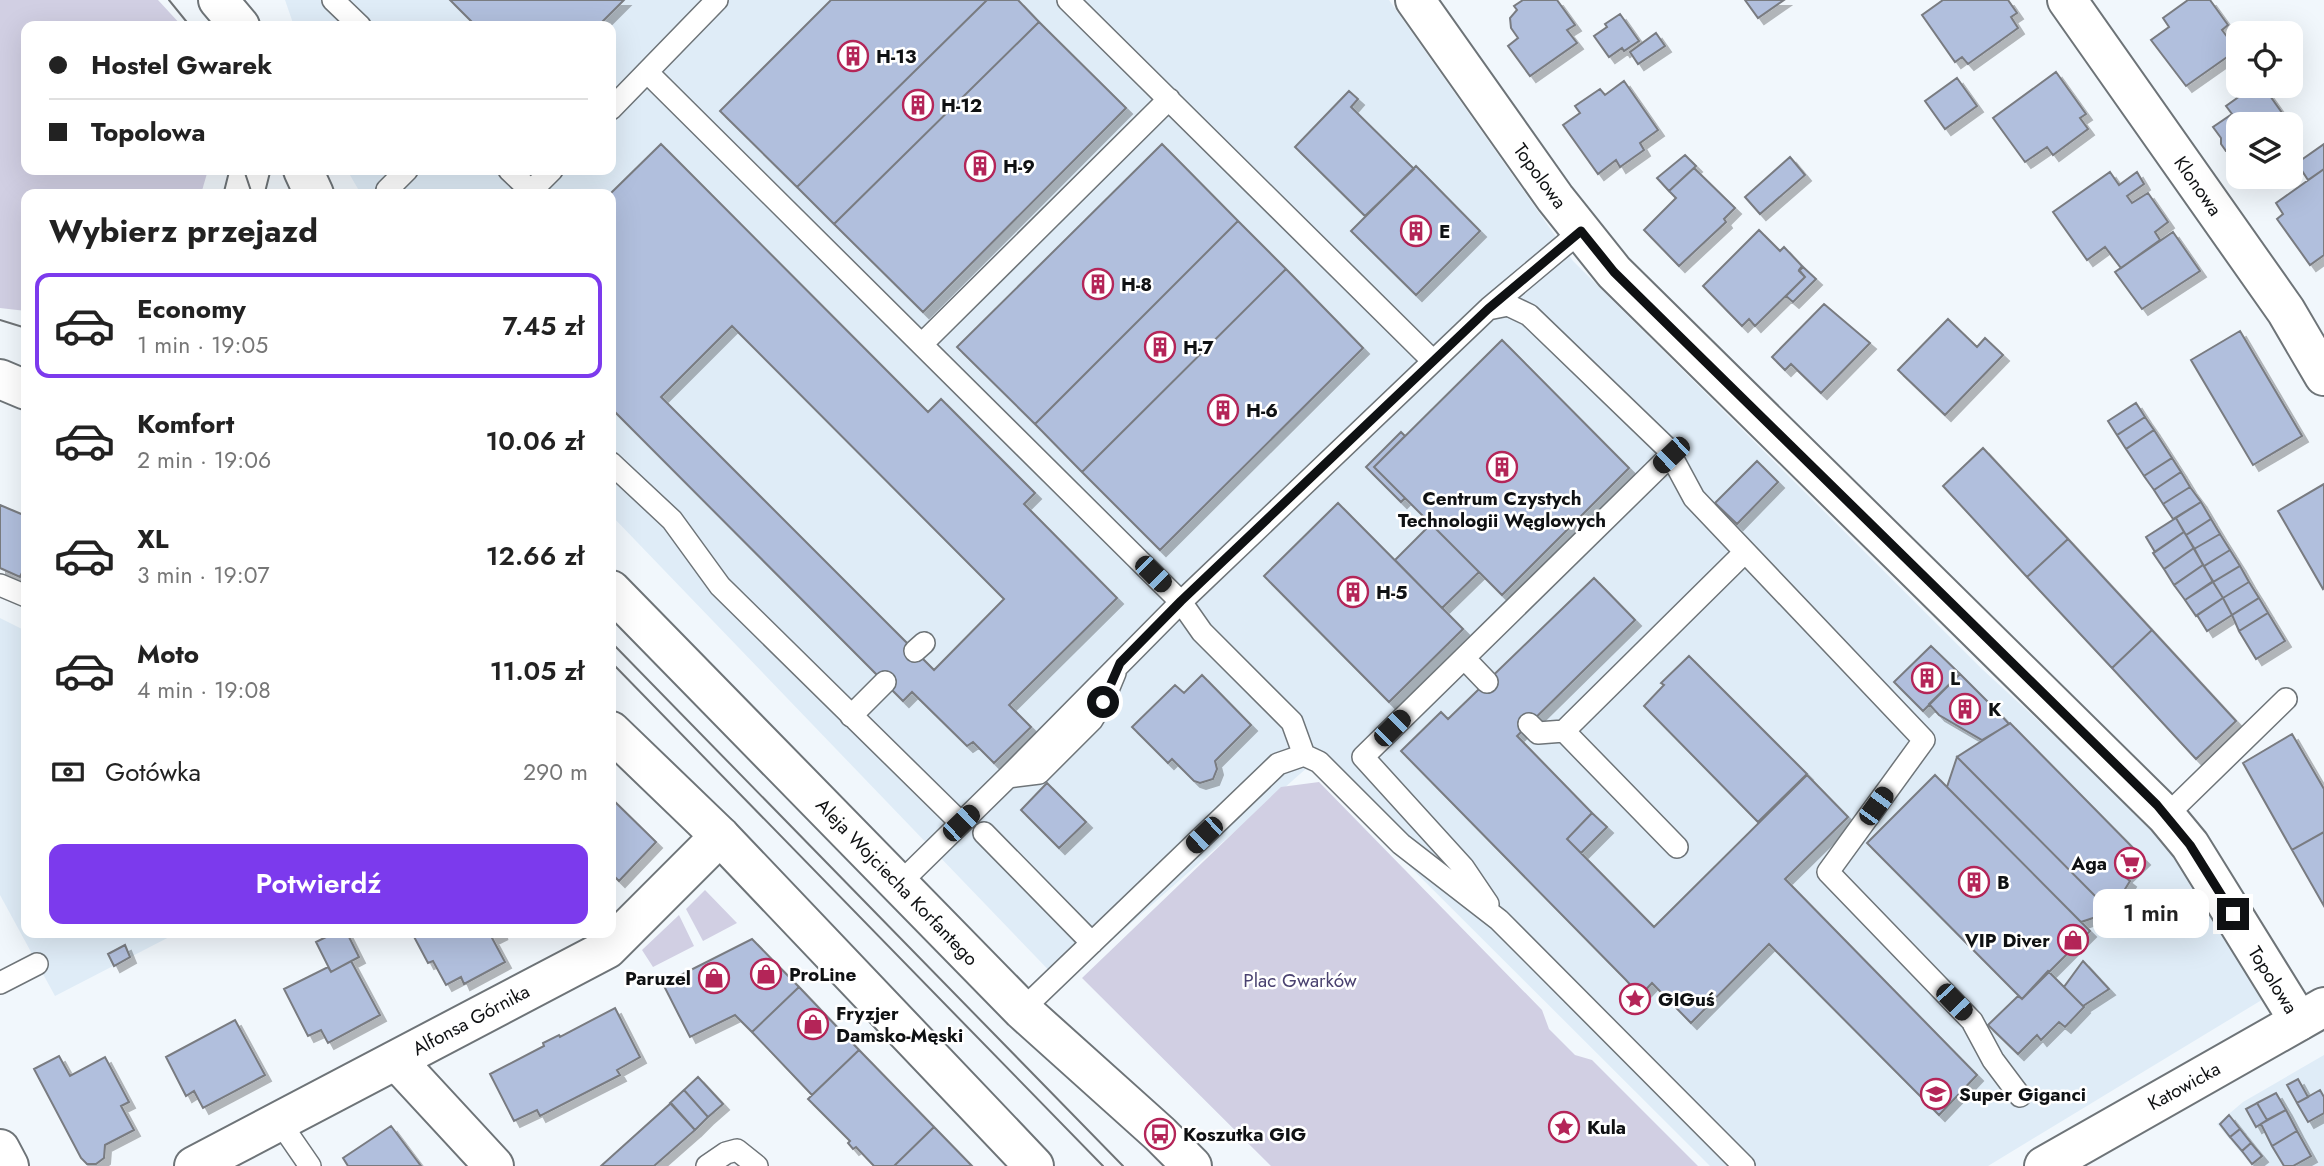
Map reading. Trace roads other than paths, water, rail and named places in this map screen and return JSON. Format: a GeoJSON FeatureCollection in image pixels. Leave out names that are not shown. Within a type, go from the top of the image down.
{"type":"FeatureCollection","features":[{"type":"Feature","properties":{"kind":"street"},"geometry":{"type":"LineString","coordinates":[[218,0],[236,21]]}},
{"type":"Feature","properties":{"kind":"street"},"geometry":{"type":"LineString","coordinates":[[233,0],[239,21]]}},
{"type":"Feature","properties":{"kind":"street","name":"Topolowa"},"geometry":{"type":"LineString","coordinates":[[1415,0],[1555,198],[1614,272],[2166,816],[2190,845],[2311,1014]]}},
{"type":"Feature","properties":{"kind":"street","name":"Klonowa"},"geometry":{"type":"LineString","coordinates":[[2067,0],[2286,311],[2324,376]]}},
{"type":"Feature","properties":{"kind":"street"},"geometry":{"type":"LineString","coordinates":[[0,366],[21,363]]}},
{"type":"Feature","properties":{"kind":"street"},"geometry":{"type":"LineString","coordinates":[[0,380],[21,388]]}},
{"type":"Feature","properties":{"kind":"street","name":"Aleja Wojciecha Korfantego"},"geometry":{"type":"LineString","coordinates":[[616,595],[1022,1010],[1192,1166]]}},
{"type":"Feature","properties":{"kind":"street"},"geometry":{"type":"LineString","coordinates":[[616,736],[720,836],[1034,1166]]}},
{"type":"Feature","properties":{"kind":"street","name":"Alfonsa Górnika"},"geometry":{"type":"LineString","coordinates":[[194,1166],[607,949],[720,836]]}},
{"type":"Feature","properties":{"kind":"street","name":"Katowicka"},"geometry":{"type":"LineString","coordinates":[[2044,1166],[2311,1014]]}},
{"type":"Feature","properties":{"kind":"street"},"geometry":{"type":"LineString","coordinates":[[396,1060],[495,1166]]}},
{"type":"Feature","properties":{"kind":"street"},"geometry":{"type":"LineString","coordinates":[[0,1149],[9,1166]]}},
{"type":"Feature","properties":{"kind":"lane"},"geometry":{"type":"LineString","coordinates":[[333,0],[355,21]]}},
{"type":"Feature","properties":{"kind":"lane"},"geometry":{"type":"LineString","coordinates":[[616,104],[717,0]]}},
{"type":"Feature","properties":{"kind":"lane"},"geometry":{"type":"LineString","coordinates":[[1068,0],[1433,361]]}},
{"type":"Feature","properties":{"kind":"lane"},"geometry":{"type":"LineString","coordinates":[[647,72],[1181,601],[1202,632],[1292,722],[1304,755]]}},
{"type":"Feature","properties":{"kind":"lane"},"geometry":{"type":"LineString","coordinates":[[922,344],[1169,99]]}},
{"type":"Feature","properties":{"kind":"lane"},"geometry":{"type":"LineString","coordinates":[[388,189],[402,175]]}},
{"type":"Feature","properties":{"kind":"lane"},"geometry":{"type":"LineString","coordinates":[[513,175],[526,189]]}},
{"type":"Feature","properties":{"kind":"lane"},"geometry":{"type":"LineString","coordinates":[[533,189],[547,175]]}},
{"type":"Feature","properties":{"kind":"lane"},"geometry":{"type":"LineString","coordinates":[[898,884],[1008,777],[1181,601],[1488,309],[1581,231]]}},
{"type":"Feature","properties":{"kind":"lane"},"geometry":{"type":"LineString","coordinates":[[1488,309],[1508,304],[1529,316],[1667,448],[1694,498],[1924,740],[1828,872],[1972,1021],[1993,1060],[2020,1096]]}},
{"type":"Feature","properties":{"kind":"lane"},"geometry":{"type":"LineString","coordinates":[[1499,920],[1463,867],[1363,757],[1671,455]]}},
{"type":"Feature","properties":{"kind":"lane"},"geometry":{"type":"LineString","coordinates":[[616,468],[672,520],[720,586],[961,823]]}},
{"type":"Feature","properties":{"kind":"lane"},"geometry":{"type":"LineString","coordinates":[[1529,724],[1538,733],[1564,731],[1745,552]]}},
{"type":"Feature","properties":{"kind":"lane"},"geometry":{"type":"LineString","coordinates":[[0,585],[21,594]]}},
{"type":"Feature","properties":{"kind":"lane"},"geometry":{"type":"LineString","coordinates":[[1464,658],[1487,681]]}},
{"type":"Feature","properties":{"kind":"lane"},"geometry":{"type":"LineString","coordinates":[[851,716],[884,682]]}},
{"type":"Feature","properties":{"kind":"lane"},"geometry":{"type":"LineString","coordinates":[[2166,816],[2286,699]]}},
{"type":"Feature","properties":{"kind":"lane"},"geometry":{"type":"LineString","coordinates":[[1564,731],[1677,847]]}},
{"type":"Feature","properties":{"kind":"lane"},"geometry":{"type":"LineString","coordinates":[[1022,1010],[1278,764],[1304,755],[1319,762],[1401,844],[1499,920],[1744,1166]]}},
{"type":"Feature","properties":{"kind":"lane"},"geometry":{"type":"LineString","coordinates":[[984,833],[1092,943]]}},
{"type":"Feature","properties":{"kind":"lane"},"geometry":{"type":"LineString","coordinates":[[0,983],[37,964]]}},
{"type":"Feature","properties":{"kind":"lane"},"geometry":{"type":"LineString","coordinates":[[279,1121],[310,1166]]}},
{"type":"Feature","properties":{"kind":"lane"},"geometry":{"type":"LineString","coordinates":[[707,1166],[726,1153],[737,1150],[757,1166]]}},
{"type":"Feature","properties":{"kind":"tram line"},"geometry":{"type":"LineString","coordinates":[[169,0],[186,21]]}},
{"type":"Feature","properties":{"kind":"tram line"},"geometry":{"type":"LineString","coordinates":[[246,175],[250,189]]}},
{"type":"Feature","properties":{"kind":"tram line"},"geometry":{"type":"LineString","coordinates":[[0,320],[21,326]]}},
{"type":"Feature","properties":{"kind":"tram line"},"geometry":{"type":"LineString","coordinates":[[616,647],[1123,1166]]}},
{"type":"Feature","properties":{"kind":"tram line"},"geometry":{"type":"LineString","coordinates":[[616,667],[1103,1166]]}},
{"type":"Feature","properties":{"kind":"place","name":"H-13"},"geometry":{"type":"Point","coordinates":[853,56]}},
{"type":"Feature","properties":{"kind":"place","name":"H-12"},"geometry":{"type":"Point","coordinates":[918,105]}},
{"type":"Feature","properties":{"kind":"place","name":"H-9"},"geometry":{"type":"Point","coordinates":[980,166]}},
{"type":"Feature","properties":{"kind":"place","name":"E"},"geometry":{"type":"Point","coordinates":[1416,231]}},
{"type":"Feature","properties":{"kind":"place","name":"H-8"},"geometry":{"type":"Point","coordinates":[1098,284]}},
{"type":"Feature","properties":{"kind":"place","name":"H-7"},"geometry":{"type":"Point","coordinates":[1160,347]}},
{"type":"Feature","properties":{"kind":"place","name":"H-6"},"geometry":{"type":"Point","coordinates":[1223,410]}},
{"type":"Feature","properties":{"kind":"place","name":"Centrum Czystych Technologii Węglowych"},"geometry":{"type":"Point","coordinates":[1502,467]}},
{"type":"Feature","properties":{"kind":"place","name":"H-5"},"geometry":{"type":"Point","coordinates":[1353,592]}},
{"type":"Feature","properties":{"kind":"place","name":"L"},"geometry":{"type":"Point","coordinates":[1927,678]}},
{"type":"Feature","properties":{"kind":"place","name":"K"},"geometry":{"type":"Point","coordinates":[1965,709]}},
{"type":"Feature","properties":{"kind":"place","name":"Aga"},"geometry":{"type":"Point","coordinates":[2130,863]}},
{"type":"Feature","properties":{"kind":"place","name":"B"},"geometry":{"type":"Point","coordinates":[1974,882]}},
{"type":"Feature","properties":{"kind":"place","name":"VIP Diver"},"geometry":{"type":"Point","coordinates":[2073,940]}},
{"type":"Feature","properties":{"kind":"place","name":"ProLine"},"geometry":{"type":"Point","coordinates":[766,974]}},
{"type":"Feature","properties":{"kind":"place","name":"Paruzel"},"geometry":{"type":"Point","coordinates":[714,978]}},
{"type":"Feature","properties":{"kind":"place","name":"GIGuś"},"geometry":{"type":"Point","coordinates":[1635,999]}},
{"type":"Feature","properties":{"kind":"place","name":"Fryzjer Damsko-Męski"},"geometry":{"type":"Point","coordinates":[813,1024]}},
{"type":"Feature","properties":{"kind":"place","name":"Super Giganci"},"geometry":{"type":"Point","coordinates":[1936,1094]}},
{"type":"Feature","properties":{"kind":"place","name":"Kula"},"geometry":{"type":"Point","coordinates":[1564,1127]}},
{"type":"Feature","properties":{"kind":"place","name":"Koszutka GIG"},"geometry":{"type":"Point","coordinates":[1160,1134]}},
{"type":"Feature","properties":{"kind":"park label","name":"Plac Gwarków"},"geometry":{"type":"Point","coordinates":[1300,980]}}]}
